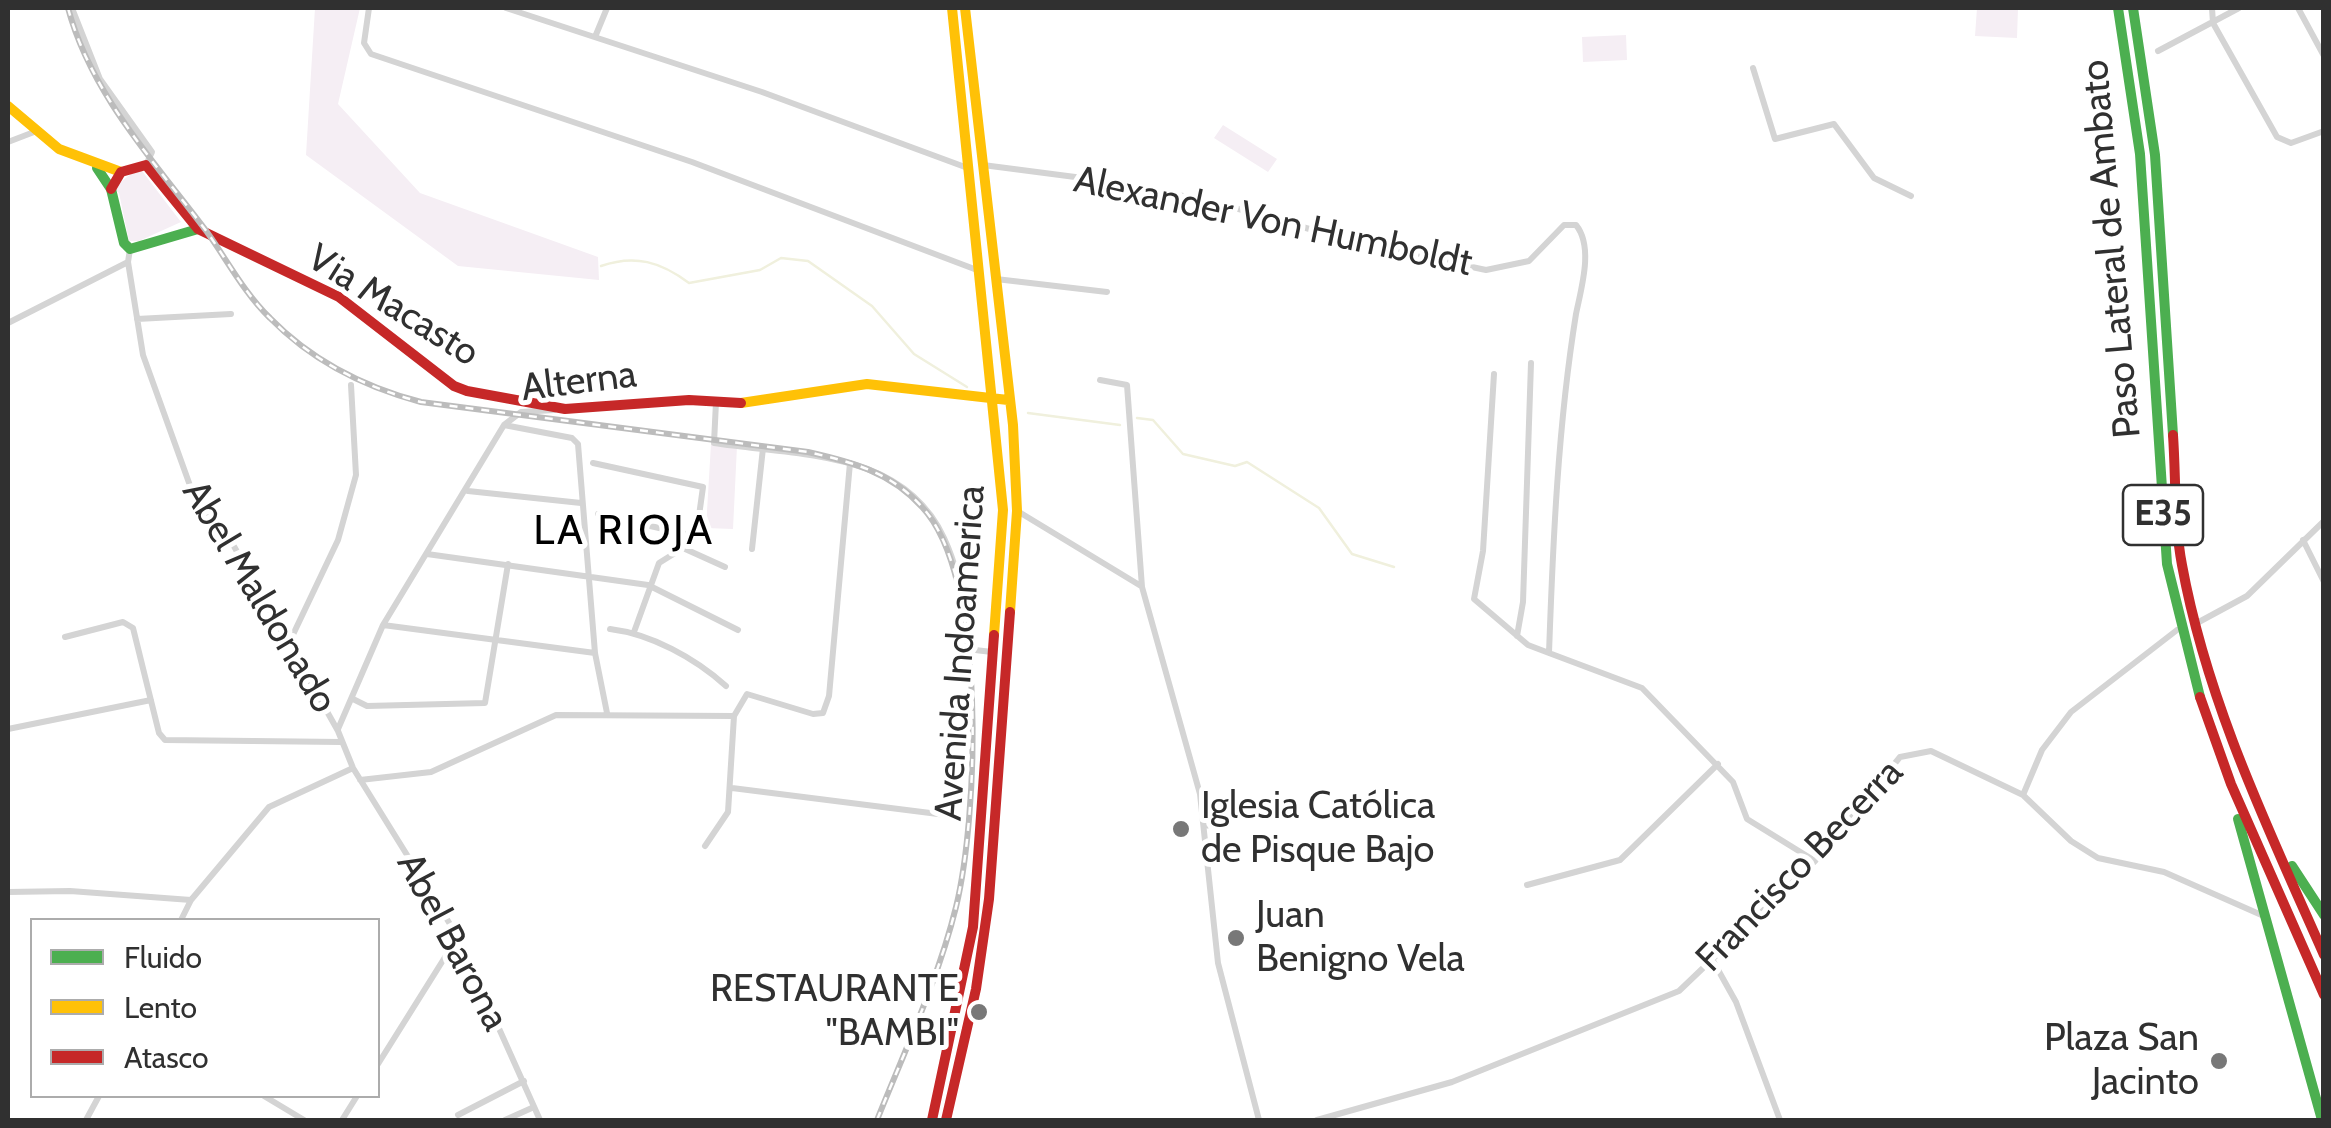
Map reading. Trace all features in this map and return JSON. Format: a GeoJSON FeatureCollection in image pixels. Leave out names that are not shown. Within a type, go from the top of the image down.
{"type":"FeatureCollection","features":[{"type":"Feature","properties":{"kind":"main road","name":"Avenida Indoamerica"},"geometry":{"type":"LineString","coordinates":[[932,1120],[973,926],[1003,510],[964,166],[952,8]]}},
{"type":"Feature","properties":{"kind":"main road","name":"Avenida Indoamerica"},"geometry":{"type":"LineString","coordinates":[[946,1120],[976,989],[989,898],[1017,511],[965,8]]}},
{"type":"Feature","properties":{"kind":"main road","name":"Paso Lateral de Ambato"},"geometry":{"type":"LineString","coordinates":[[2118,8],[2140,154],[2166,564],[2177,630],[2212,740],[2324,996]]}},
{"type":"Feature","properties":{"kind":"main road","name":"Paso Lateral de Ambato"},"geometry":{"type":"LineString","coordinates":[[2134,8],[2154,155],[2180,560],[2192,625],[2216,704],[2324,955]]}},
{"type":"Feature","properties":{"kind":"main road"},"geometry":{"type":"LineString","coordinates":[[8,106],[34,132],[97,168],[121,172],[146,165]]}},
{"type":"Feature","properties":{"kind":"main road","name":"Via Macasto"},"geometry":{"type":"LineString","coordinates":[[146,165],[198,229],[338,297],[454,386],[565,410]]}},
{"type":"Feature","properties":{"kind":"main road"},"geometry":{"type":"LineString","coordinates":[[97,168],[110,189],[124,244],[130,250],[198,229]]}},
{"type":"Feature","properties":{"kind":"main road"},"geometry":{"type":"LineString","coordinates":[[110,189],[121,172]]}},
{"type":"Feature","properties":{"kind":"main road"},"geometry":{"type":"LineString","coordinates":[[180,235],[190,218]]}},
{"type":"Feature","properties":{"kind":"main road","name":"Alterna"},"geometry":{"type":"LineString","coordinates":[[565,410],[768,403],[867,384],[1008,400]]}},
{"type":"Feature","properties":{"kind":"main road"},"geometry":{"type":"LineString","coordinates":[[998,582],[1012,584]]}},
{"type":"Feature","properties":{"kind":"main road"},"geometry":{"type":"LineString","coordinates":[[2216,704],[2234,732],[2290,863],[2324,915]]}},
{"type":"Feature","properties":{"kind":"main road"},"geometry":{"type":"LineString","coordinates":[[2212,740],[2322,1120]]}},
{"type":"Feature","properties":{"kind":"street"},"geometry":{"type":"LineString","coordinates":[[72,8],[81,40],[100,79],[152,152],[146,165]]}},
{"type":"Feature","properties":{"kind":"street"},"geometry":{"type":"LineString","coordinates":[[369,8],[364,43],[372,54],[692,162],[977,270]]}},
{"type":"Feature","properties":{"kind":"street"},"geometry":{"type":"LineString","coordinates":[[506,8],[964,166]]}},
{"type":"Feature","properties":{"kind":"street"},"geometry":{"type":"LineString","coordinates":[[595,36],[607,8]]}},
{"type":"Feature","properties":{"kind":"street"},"geometry":{"type":"LineString","coordinates":[[2213,8],[2213,23],[2277,137],[2291,143],[2324,131]]}},
{"type":"Feature","properties":{"kind":"street"},"geometry":{"type":"LineString","coordinates":[[2158,51],[2240,8]]}},
{"type":"Feature","properties":{"kind":"street"},"geometry":{"type":"LineString","coordinates":[[2298,8],[2324,56]]}},
{"type":"Feature","properties":{"kind":"street"},"geometry":{"type":"LineString","coordinates":[[1753,68],[1775,138],[1834,124],[1874,178],[1911,196]]}},
{"type":"Feature","properties":{"kind":"street"},"geometry":{"type":"LineString","coordinates":[[8,142],[34,132]]}},
{"type":"Feature","properties":{"kind":"street","name":"Alexander Von Humboldt"},"geometry":{"type":"LineString","coordinates":[[981,165],[1106,181],[1214,202],[1359,243],[1486,270],[1529,261],[1564,224],[1576,225],[1583,238],[1584,271],[1568,363],[1549,653]]}},
{"type":"Feature","properties":{"kind":"street","name":"Abel Maldonado"},"geometry":{"type":"LineString","coordinates":[[130,250],[128,262],[143,355],[192,496],[231,541],[338,730],[353,768]]}},
{"type":"Feature","properties":{"kind":"street"},"geometry":{"type":"LineString","coordinates":[[8,323],[128,262]]}},
{"type":"Feature","properties":{"kind":"street"},"geometry":{"type":"LineString","coordinates":[[994,278],[1107,292]]}},
{"type":"Feature","properties":{"kind":"street"},"geometry":{"type":"LineString","coordinates":[[137,319],[231,314]]}},
{"type":"Feature","properties":{"kind":"street"},"geometry":{"type":"LineString","coordinates":[[1517,637],[1523,602],[1531,364]]}},
{"type":"Feature","properties":{"kind":"street"},"geometry":{"type":"LineString","coordinates":[[1494,374],[1483,554],[1474,599],[1517,637],[1642,688],[1733,782],[1747,818],[1815,861]]}},
{"type":"Feature","properties":{"kind":"street"},"geometry":{"type":"LineString","coordinates":[[1100,380],[1128,385],[1142,587],[1206,826],[1218,963],[1259,1120]]}},
{"type":"Feature","properties":{"kind":"street"},"geometry":{"type":"LineString","coordinates":[[289,642],[338,540],[356,475],[351,385]]}},
{"type":"Feature","properties":{"kind":"street"},"geometry":{"type":"LineString","coordinates":[[716,402],[713,442],[850,463],[889,476],[925,506],[950,552],[976,650],[992,652]]}},
{"type":"Feature","properties":{"kind":"street","name":"Alterna"},"geometry":{"type":"LineString","coordinates":[[338,730],[383,626],[504,426],[522,412],[565,410]]}},
{"type":"Feature","properties":{"kind":"street"},"geometry":{"type":"LineString","coordinates":[[504,426],[576,440],[595,653],[607,714]]}},
{"type":"Feature","properties":{"kind":"street"},"geometry":{"type":"LineString","coordinates":[[752,548],[763,448]]}},
{"type":"Feature","properties":{"kind":"street"},"geometry":{"type":"LineString","coordinates":[[593,463],[698,483],[704,492],[694,536],[659,563],[634,632]]}},
{"type":"Feature","properties":{"kind":"street"},"geometry":{"type":"LineString","coordinates":[[704,846],[728,812],[734,716],[746,694],[813,714],[826,709],[850,463]]}},
{"type":"Feature","properties":{"kind":"street"},"geometry":{"type":"LineString","coordinates":[[468,491],[581,504]]}},
{"type":"Feature","properties":{"kind":"street"},"geometry":{"type":"LineString","coordinates":[[1003,510],[1017,511],[1142,587]]}},
{"type":"Feature","properties":{"kind":"street"},"geometry":{"type":"LineString","coordinates":[[598,514],[694,536]]}},
{"type":"Feature","properties":{"kind":"street"},"geometry":{"type":"LineString","coordinates":[[2192,625],[2246,596],[2324,520]]}},
{"type":"Feature","properties":{"kind":"street"},"geometry":{"type":"LineString","coordinates":[[2303,539],[2324,582]]}},
{"type":"Feature","properties":{"kind":"street"},"geometry":{"type":"LineString","coordinates":[[682,548],[725,567]]}},
{"type":"Feature","properties":{"kind":"street"},"geometry":{"type":"LineString","coordinates":[[427,554],[648,585],[738,630]]}},
{"type":"Feature","properties":{"kind":"street"},"geometry":{"type":"LineString","coordinates":[[353,699],[367,706],[485,704],[508,564]]}},
{"type":"Feature","properties":{"kind":"street"},"geometry":{"type":"LineString","coordinates":[[65,637],[128,624],[159,733],[176,743],[253,739],[341,742]]}},
{"type":"Feature","properties":{"kind":"street"},"geometry":{"type":"LineString","coordinates":[[383,626],[595,653]]}},
{"type":"Feature","properties":{"kind":"street"},"geometry":{"type":"LineString","coordinates":[[610,629],[634,632],[700,666],[726,686]]}},
{"type":"Feature","properties":{"kind":"street"},"geometry":{"type":"LineString","coordinates":[[2023,795],[2042,750],[2071,712],[2177,630]]}},
{"type":"Feature","properties":{"kind":"street"},"geometry":{"type":"LineString","coordinates":[[8,729],[151,700]]}},
{"type":"Feature","properties":{"kind":"street"},"geometry":{"type":"LineString","coordinates":[[360,780],[431,772],[543,718],[607,714],[734,716]]}},
{"type":"Feature","properties":{"kind":"street","name":"Francisco Becerra"},"geometry":{"type":"LineString","coordinates":[[1317,1120],[1452,1082],[1679,991],[1815,861],[1900,758],[1916,751],[1932,751],[2023,795],[2071,841],[2098,858],[2164,872],[2266,917]]}},
{"type":"Feature","properties":{"kind":"street"},"geometry":{"type":"LineString","coordinates":[[1527,886],[1620,860],[1718,764]]}},
{"type":"Feature","properties":{"kind":"street"},"geometry":{"type":"LineString","coordinates":[[182,918],[191,900],[269,807],[353,768]]}},
{"type":"Feature","properties":{"kind":"street","name":"Abel Barona"},"geometry":{"type":"LineString","coordinates":[[353,768],[458,937],[540,1120]]}},
{"type":"Feature","properties":{"kind":"street"},"geometry":{"type":"LineString","coordinates":[[732,788],[954,816]]}},
{"type":"Feature","properties":{"kind":"street"},"geometry":{"type":"LineString","coordinates":[[1206,826],[1284,807]]}},
{"type":"Feature","properties":{"kind":"street"},"geometry":{"type":"LineString","coordinates":[[8,892],[70,890],[191,900]]}},
{"type":"Feature","properties":{"kind":"street"},"geometry":{"type":"LineString","coordinates":[[380,1061],[458,937]]}},
{"type":"Feature","properties":{"kind":"street"},"geometry":{"type":"LineString","coordinates":[[1712,959],[1736,1002],[1780,1120]]}},
{"type":"Feature","properties":{"kind":"street"},"geometry":{"type":"LineString","coordinates":[[458,1115],[524,1081]]}},
{"type":"Feature","properties":{"kind":"street"},"geometry":{"type":"LineString","coordinates":[[86,1120],[99,1098]]}},
{"type":"Feature","properties":{"kind":"street"},"geometry":{"type":"LineString","coordinates":[[267,1098],[304,1120]]}},
{"type":"Feature","properties":{"kind":"street"},"geometry":{"type":"LineString","coordinates":[[505,1120],[534,1107]]}},
{"type":"Feature","properties":{"kind":"shaded area"},"geometry":{"type":"Polygon","coordinates":[[[315,8],[360,8],[338,104],[420,193],[598,257],[599,280],[458,266],[306,155],[315,8]]]}},
{"type":"Feature","properties":{"kind":"shaded area"},"geometry":{"type":"Polygon","coordinates":[[[1977,8],[2018,8],[2017,38],[1975,36],[1977,8]]]}},
{"type":"Feature","properties":{"kind":"shaded area"},"geometry":{"type":"Polygon","coordinates":[[[1626,35],[1627,60],[1583,62],[1582,37],[1626,35]]]}},
{"type":"Feature","properties":{"kind":"shaded area"},"geometry":{"type":"Polygon","coordinates":[[[1223,125],[1277,159],[1268,172],[1214,138],[1223,125]]]}},
{"type":"Feature","properties":{"kind":"shaded area"},"geometry":{"type":"Polygon","coordinates":[[[136,170],[142,171],[181,222],[139,241],[129,241],[119,193],[113,188],[136,170]]]}},
{"type":"Feature","properties":{"kind":"shaded area"},"geometry":{"type":"Polygon","coordinates":[[[711,444],[737,446],[733,529],[706,528],[711,444]]]}},
{"type":"Feature","properties":{"kind":"waterway"},"geometry":{"type":"LineString","coordinates":[[601,266],[647,262],[689,283],[760,270],[781,258],[808,261],[872,306],[914,354],[967,387]]}},
{"type":"Feature","properties":{"kind":"waterway"},"geometry":{"type":"LineString","coordinates":[[1028,413],[1120,425]]}},
{"type":"Feature","properties":{"kind":"waterway"},"geometry":{"type":"LineString","coordinates":[[1137,418],[1153,420],[1183,454],[1235,466],[1247,462],[1319,508],[1352,554],[1394,567]]}},
{"type":"Feature","properties":{"kind":"railway"},"geometry":{"type":"LineString","coordinates":[[68,8],[92,69],[126,126],[261,309],[321,360],[379,389],[421,402],[808,452],[884,477],[922,507],[943,541],[958,586],[968,641],[972,700],[969,816],[964,867],[949,934],[877,1120]]}},
{"type":"Feature","properties":{"kind":"traffic: fast"},"geometry":{"type":"LineString","coordinates":[[2118,8],[2140,154],[2167,564],[2200,697]]}},
{"type":"Feature","properties":{"kind":"traffic: fast"},"geometry":{"type":"LineString","coordinates":[[2133,8],[2155,155],[2173,435]]}},
{"type":"Feature","properties":{"kind":"traffic: fast"},"geometry":{"type":"LineString","coordinates":[[97,168],[111,189],[124,243],[130,249],[198,229]]}},
{"type":"Feature","properties":{"kind":"traffic: fast"},"geometry":{"type":"LineString","coordinates":[[2238,819],[2322,1120]]}},
{"type":"Feature","properties":{"kind":"traffic: fast"},"geometry":{"type":"LineString","coordinates":[[2292,866],[2324,915]]}},
{"type":"Feature","properties":{"kind":"traffic: slow"},"geometry":{"type":"LineString","coordinates":[[952,8],[1003,510],[994,635]]}},
{"type":"Feature","properties":{"kind":"traffic: slow"},"geometry":{"type":"LineString","coordinates":[[965,8],[1013,425],[1017,511],[1010,612]]}},
{"type":"Feature","properties":{"kind":"traffic: slow"},"geometry":{"type":"LineString","coordinates":[[8,106],[59,149],[121,172]]}},
{"type":"Feature","properties":{"kind":"traffic: slow"},"geometry":{"type":"LineString","coordinates":[[741,403],[867,384],[1008,400]]}},
{"type":"Feature","properties":{"kind":"traffic: jam"},"geometry":{"type":"LineString","coordinates":[[111,189],[121,172],[146,165],[198,229],[339,297],[454,386],[467,391],[565,409],[689,400],[741,403]]}},
{"type":"Feature","properties":{"kind":"traffic: jam"},"geometry":{"type":"LineString","coordinates":[[2173,435],[2179,549],[2207,666],[2241,764],[2324,955]]}},
{"type":"Feature","properties":{"kind":"traffic: jam"},"geometry":{"type":"LineString","coordinates":[[946,1120],[976,989],[989,899],[1010,612]]}},
{"type":"Feature","properties":{"kind":"traffic: jam"},"geometry":{"type":"LineString","coordinates":[[932,1120],[973,927],[994,635]]}},
{"type":"Feature","properties":{"kind":"traffic: jam"},"geometry":{"type":"LineString","coordinates":[[2200,697],[2231,784],[2324,995]]}},
{"type":"Feature","properties":{"kind":"place","name":"Iglesia Católica de Pisque Bajo"},"geometry":{"type":"Point","coordinates":[1181,829]}},
{"type":"Feature","properties":{"kind":"place","name":"Juan Benigno Vela"},"geometry":{"type":"Point","coordinates":[1236,938]}},
{"type":"Feature","properties":{"kind":"place","name":"RESTAURANTE \"BAMBI\""},"geometry":{"type":"Point","coordinates":[979,1012]}},
{"type":"Feature","properties":{"kind":"place","name":"Plaza San Jacinto"},"geometry":{"type":"Point","coordinates":[2219,1061]}},
{"type":"Feature","properties":{"kind":"district","name":"LA RIOJA"},"geometry":{"type":"Point","coordinates":[624,532]}}]}
